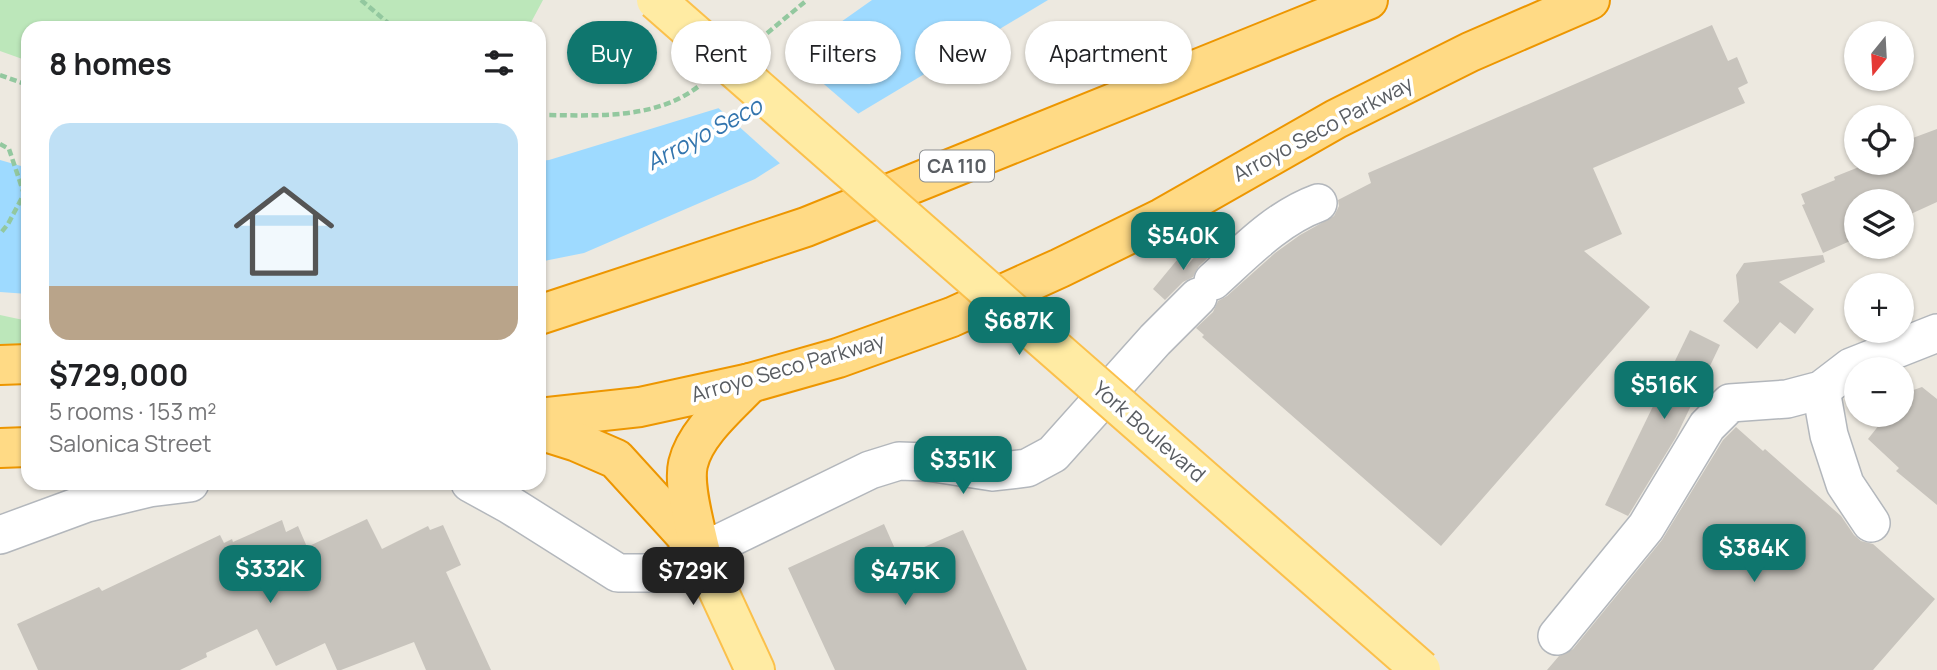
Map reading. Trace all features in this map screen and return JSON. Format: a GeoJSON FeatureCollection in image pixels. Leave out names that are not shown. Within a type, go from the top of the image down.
{"type":"FeatureCollection","features":[{"type":"Feature","properties":{"kind":"highway","name":"CA 110"},"geometry":{"type":"LineString","coordinates":[[546,313],[806,228],[1368,0]]}},
{"type":"Feature","properties":{"kind":"highway","name":"Arroyo Seco Parkway"},"geometry":{"type":"LineString","coordinates":[[546,417],[640,407],[750,383],[838,358],[952,317],[1163,218],[1336,119],[1470,52],[1590,0]]}},
{"type":"Feature","properties":{"kind":"highway"},"geometry":{"type":"LineString","coordinates":[[0,365],[21,364]]}},
{"type":"Feature","properties":{"kind":"highway"},"geometry":{"type":"LineString","coordinates":[[700,551],[689,497],[688,464],[705,429],[750,383]]}},
{"type":"Feature","properties":{"kind":"highway"},"geometry":{"type":"LineString","coordinates":[[546,432],[616,459],[700,551]]}},
{"type":"Feature","properties":{"kind":"highway"},"geometry":{"type":"LineString","coordinates":[[0,449],[21,448]]}},
{"type":"Feature","properties":{"kind":"main road","name":"York Boulevard"},"geometry":{"type":"LineString","coordinates":[[656,0],[1421,670]]}},
{"type":"Feature","properties":{"kind":"main road"},"geometry":{"type":"LineString","coordinates":[[700,551],[755,670]]}},
{"type":"Feature","properties":{"kind":"street"},"geometry":{"type":"LineString","coordinates":[[483,490],[618,573],[657,573],[870,470],[899,461],[928,462],[993,472],[1027,468],[1053,454],[1155,340],[1259,239],[1300,209],[1318,203]]}},
{"type":"Feature","properties":{"kind":"street"},"geometry":{"type":"LineString","coordinates":[[1557,636],[1646,527],[1707,426],[1730,403],[1787,399],[1821,390],[1851,366],[1937,333]]}},
{"type":"Feature","properties":{"kind":"street"},"geometry":{"type":"LineString","coordinates":[[1821,390],[1829,435],[1845,484],[1871,523]]}},
{"type":"Feature","properties":{"kind":"street"},"geometry":{"type":"LineString","coordinates":[[0,535],[87,503],[141,490]]}},
{"type":"Feature","properties":{"kind":"path"},"geometry":{"type":"LineString","coordinates":[[361,0],[386,21]]}},
{"type":"Feature","properties":{"kind":"path"},"geometry":{"type":"LineString","coordinates":[[771,29],[807,0]]}},
{"type":"Feature","properties":{"kind":"path"},"geometry":{"type":"LineString","coordinates":[[0,75],[21,82]]}},
{"type":"Feature","properties":{"kind":"path"},"geometry":{"type":"LineString","coordinates":[[546,115],[604,115],[654,109],[690,93],[700,85]]}},
{"type":"Feature","properties":{"kind":"path"},"geometry":{"type":"LineString","coordinates":[[0,144],[9,149],[21,185]]}},
{"type":"Feature","properties":{"kind":"path"},"geometry":{"type":"LineString","coordinates":[[0,233],[21,200]]}},
{"type":"Feature","properties":{"kind":"green space"},"geometry":{"type":"Polygon","coordinates":[[[0,0],[543,0],[532,21],[21,21],[21,58],[0,51],[0,0]]]}},
{"type":"Feature","properties":{"kind":"green space"},"geometry":{"type":"Polygon","coordinates":[[[0,315],[21,320],[21,346],[0,347],[0,315]]]}},
{"type":"Feature","properties":{"kind":"water","name":"Arroyo Seco"},"geometry":{"type":"Polygon","coordinates":[[[872,0],[1048,0],[1011,22],[915,21],[915,80],[755,179],[584,253],[546,261],[546,160],[719,108],[753,84],[771,84],[771,71],[785,61],[785,84],[901,84],[901,21],[842,21],[872,0]]]}},
{"type":"Feature","properties":{"kind":"water"},"geometry":{"type":"Polygon","coordinates":[[[0,160],[21,166],[21,294],[0,292],[0,160]]]}},
{"type":"Feature","properties":{"kind":"pier"},"geometry":{"type":"Polygon","coordinates":[[[785,57],[785,84],[824,84],[861,116],[783,166],[715,105],[745,84],[771,84],[771,66],[785,57]]]}},
{"type":"Feature","properties":{"kind":"building"},"geometry":{"type":"Polygon","coordinates":[[[1712,25],[1728,61],[1737,57],[1748,83],[1738,88],[1745,103],[1593,168],[1622,234],[1584,251],[1650,307],[1441,546],[1202,337],[1204,335],[1196,328],[1213,312],[1218,301],[1275,253],[1334,216],[1339,206],[1338,200],[1371,183],[1368,173],[1712,25]]]}},
{"type":"Feature","properties":{"kind":"building"},"geometry":{"type":"Polygon","coordinates":[[[1937,129],[1937,202],[1914,213],[1914,189],[1844,189],[1844,244],[1823,253],[1802,205],[1805,204],[1801,194],[1835,180],[1834,177],[1844,173],[1914,175],[1914,138],[1937,129]]]}},
{"type":"Feature","properties":{"kind":"building"},"geometry":{"type":"Polygon","coordinates":[[[1209,240],[1218,248],[1199,266],[1193,277],[1183,282],[1165,300],[1153,289],[1177,260],[1185,268],[1209,240]]]}},
{"type":"Feature","properties":{"kind":"building"},"geometry":{"type":"Polygon","coordinates":[[[1823,255],[1825,262],[1779,282],[1814,309],[1795,334],[1780,322],[1757,349],[1723,321],[1739,302],[1736,275],[1744,263],[1823,255]]]}},
{"type":"Feature","properties":{"kind":"building"},"geometry":{"type":"Polygon","coordinates":[[[1690,330],[1720,345],[1676,437],[1628,516],[1605,505],[1690,330]]]}},
{"type":"Feature","properties":{"kind":"building"},"geometry":{"type":"Polygon","coordinates":[[[1922,387],[1937,399],[1937,505],[1896,471],[1899,468],[1868,439],[1878,427],[1914,427],[1914,390],[1922,387]]]}},
{"type":"Feature","properties":{"kind":"building"},"geometry":{"type":"Polygon","coordinates":[[[1736,427],[1841,516],[1854,535],[1861,541],[1873,544],[1935,599],[1873,670],[1547,670],[1559,656],[1573,649],[1662,540],[1723,440],[1736,427]]]}},
{"type":"Feature","properties":{"kind":"building"},"geometry":{"type":"Polygon","coordinates":[[[367,519],[382,549],[428,526],[430,530],[443,525],[461,565],[446,572],[491,670],[426,670],[414,642],[341,670],[337,670],[325,643],[276,666],[257,629],[206,653],[207,657],[180,670],[38,670],[17,624],[99,587],[102,591],[220,535],[224,543],[232,539],[233,542],[282,520],[286,532],[298,526],[307,547],[367,519]]]}},
{"type":"Feature","properties":{"kind":"building"},"geometry":{"type":"Polygon","coordinates":[[[884,524],[899,558],[963,530],[1027,670],[835,670],[788,568],[884,524]]]}}]}
